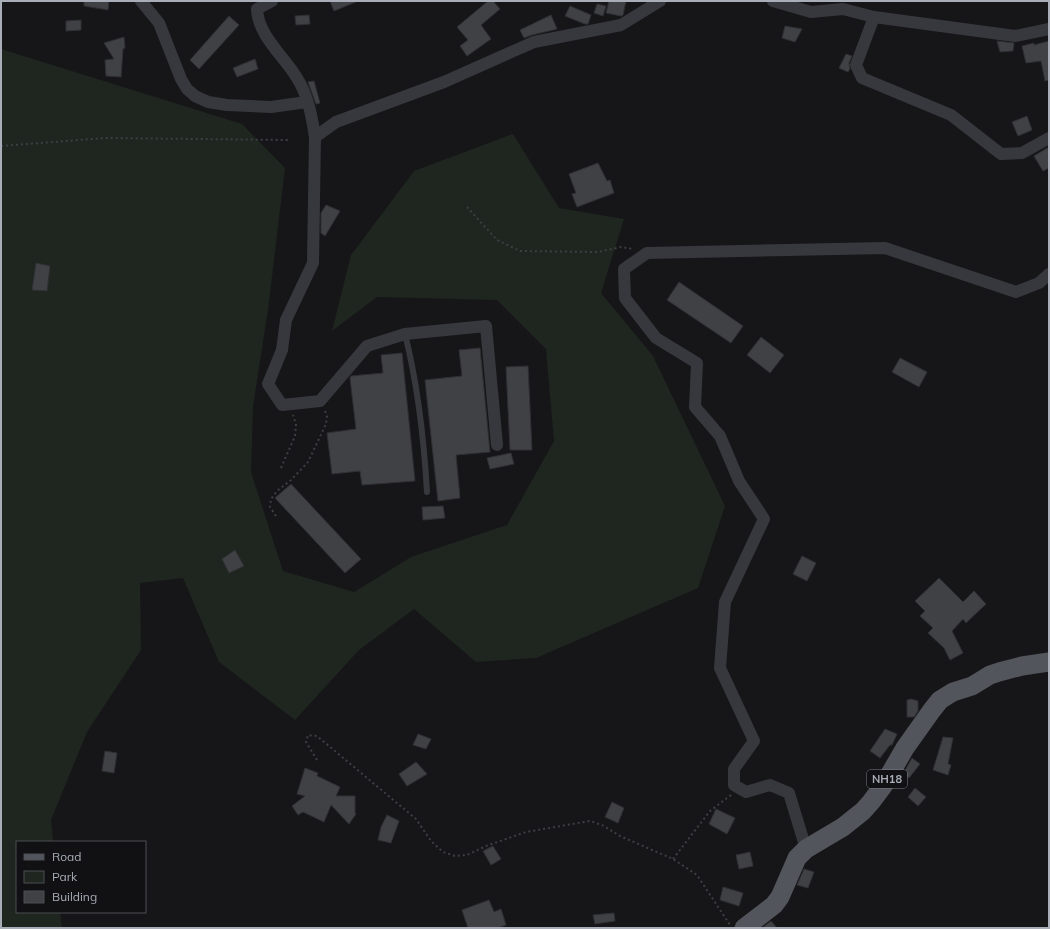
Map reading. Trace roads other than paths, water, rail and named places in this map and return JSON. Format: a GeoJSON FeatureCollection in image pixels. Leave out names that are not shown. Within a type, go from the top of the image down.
{"type":"FeatureCollection","features":[{"type":"Feature","properties":{"kind":"main road","name":"NH18"},"geometry":{"type":"LineString","coordinates":[[744,928],[777,901],[797,858],[806,849],[843,827],[863,811],[883,786],[902,753],[932,710],[944,697],[953,692],[972,686],[990,675],[999,672],[1022,666],[1049,662]]}},
{"type":"Feature","properties":{"kind":"street"},"geometry":{"type":"LineString","coordinates":[[141,1],[159,23],[181,80],[195,96],[208,102],[227,105],[271,107],[307,102]]}},
{"type":"Feature","properties":{"kind":"street"},"geometry":{"type":"LineString","coordinates":[[272,1],[257,9],[257,17],[267,39],[297,78],[307,102],[315,137],[313,264],[286,320],[282,350],[268,384],[282,405],[320,401],[367,346],[405,334],[486,326],[497,445]]}},
{"type":"Feature","properties":{"kind":"street"},"geometry":{"type":"LineString","coordinates":[[315,137],[336,122],[444,82],[534,42],[620,25],[660,1]]}},
{"type":"Feature","properties":{"kind":"street"},"geometry":{"type":"LineString","coordinates":[[773,1],[811,12],[843,9],[874,17],[1015,36],[1049,29]]}},
{"type":"Feature","properties":{"kind":"street"},"geometry":{"type":"LineString","coordinates":[[874,17],[856,65],[862,78],[951,115],[1001,154],[1022,153],[1049,138]]}},
{"type":"Feature","properties":{"kind":"street"},"geometry":{"type":"LineString","coordinates":[[806,849],[789,794],[770,785],[746,792],[734,785],[734,769],[754,741],[720,668],[725,602],[764,519],[739,481],[720,436],[695,407],[697,363],[656,338],[625,298],[624,269],[647,253],[885,248],[1016,292],[1039,283],[1049,274]]}},
{"type":"Feature","properties":{"kind":"lane"},"geometry":{"type":"LineString","coordinates":[[405,334],[413,365],[426,464],[427,492]]}}]}
